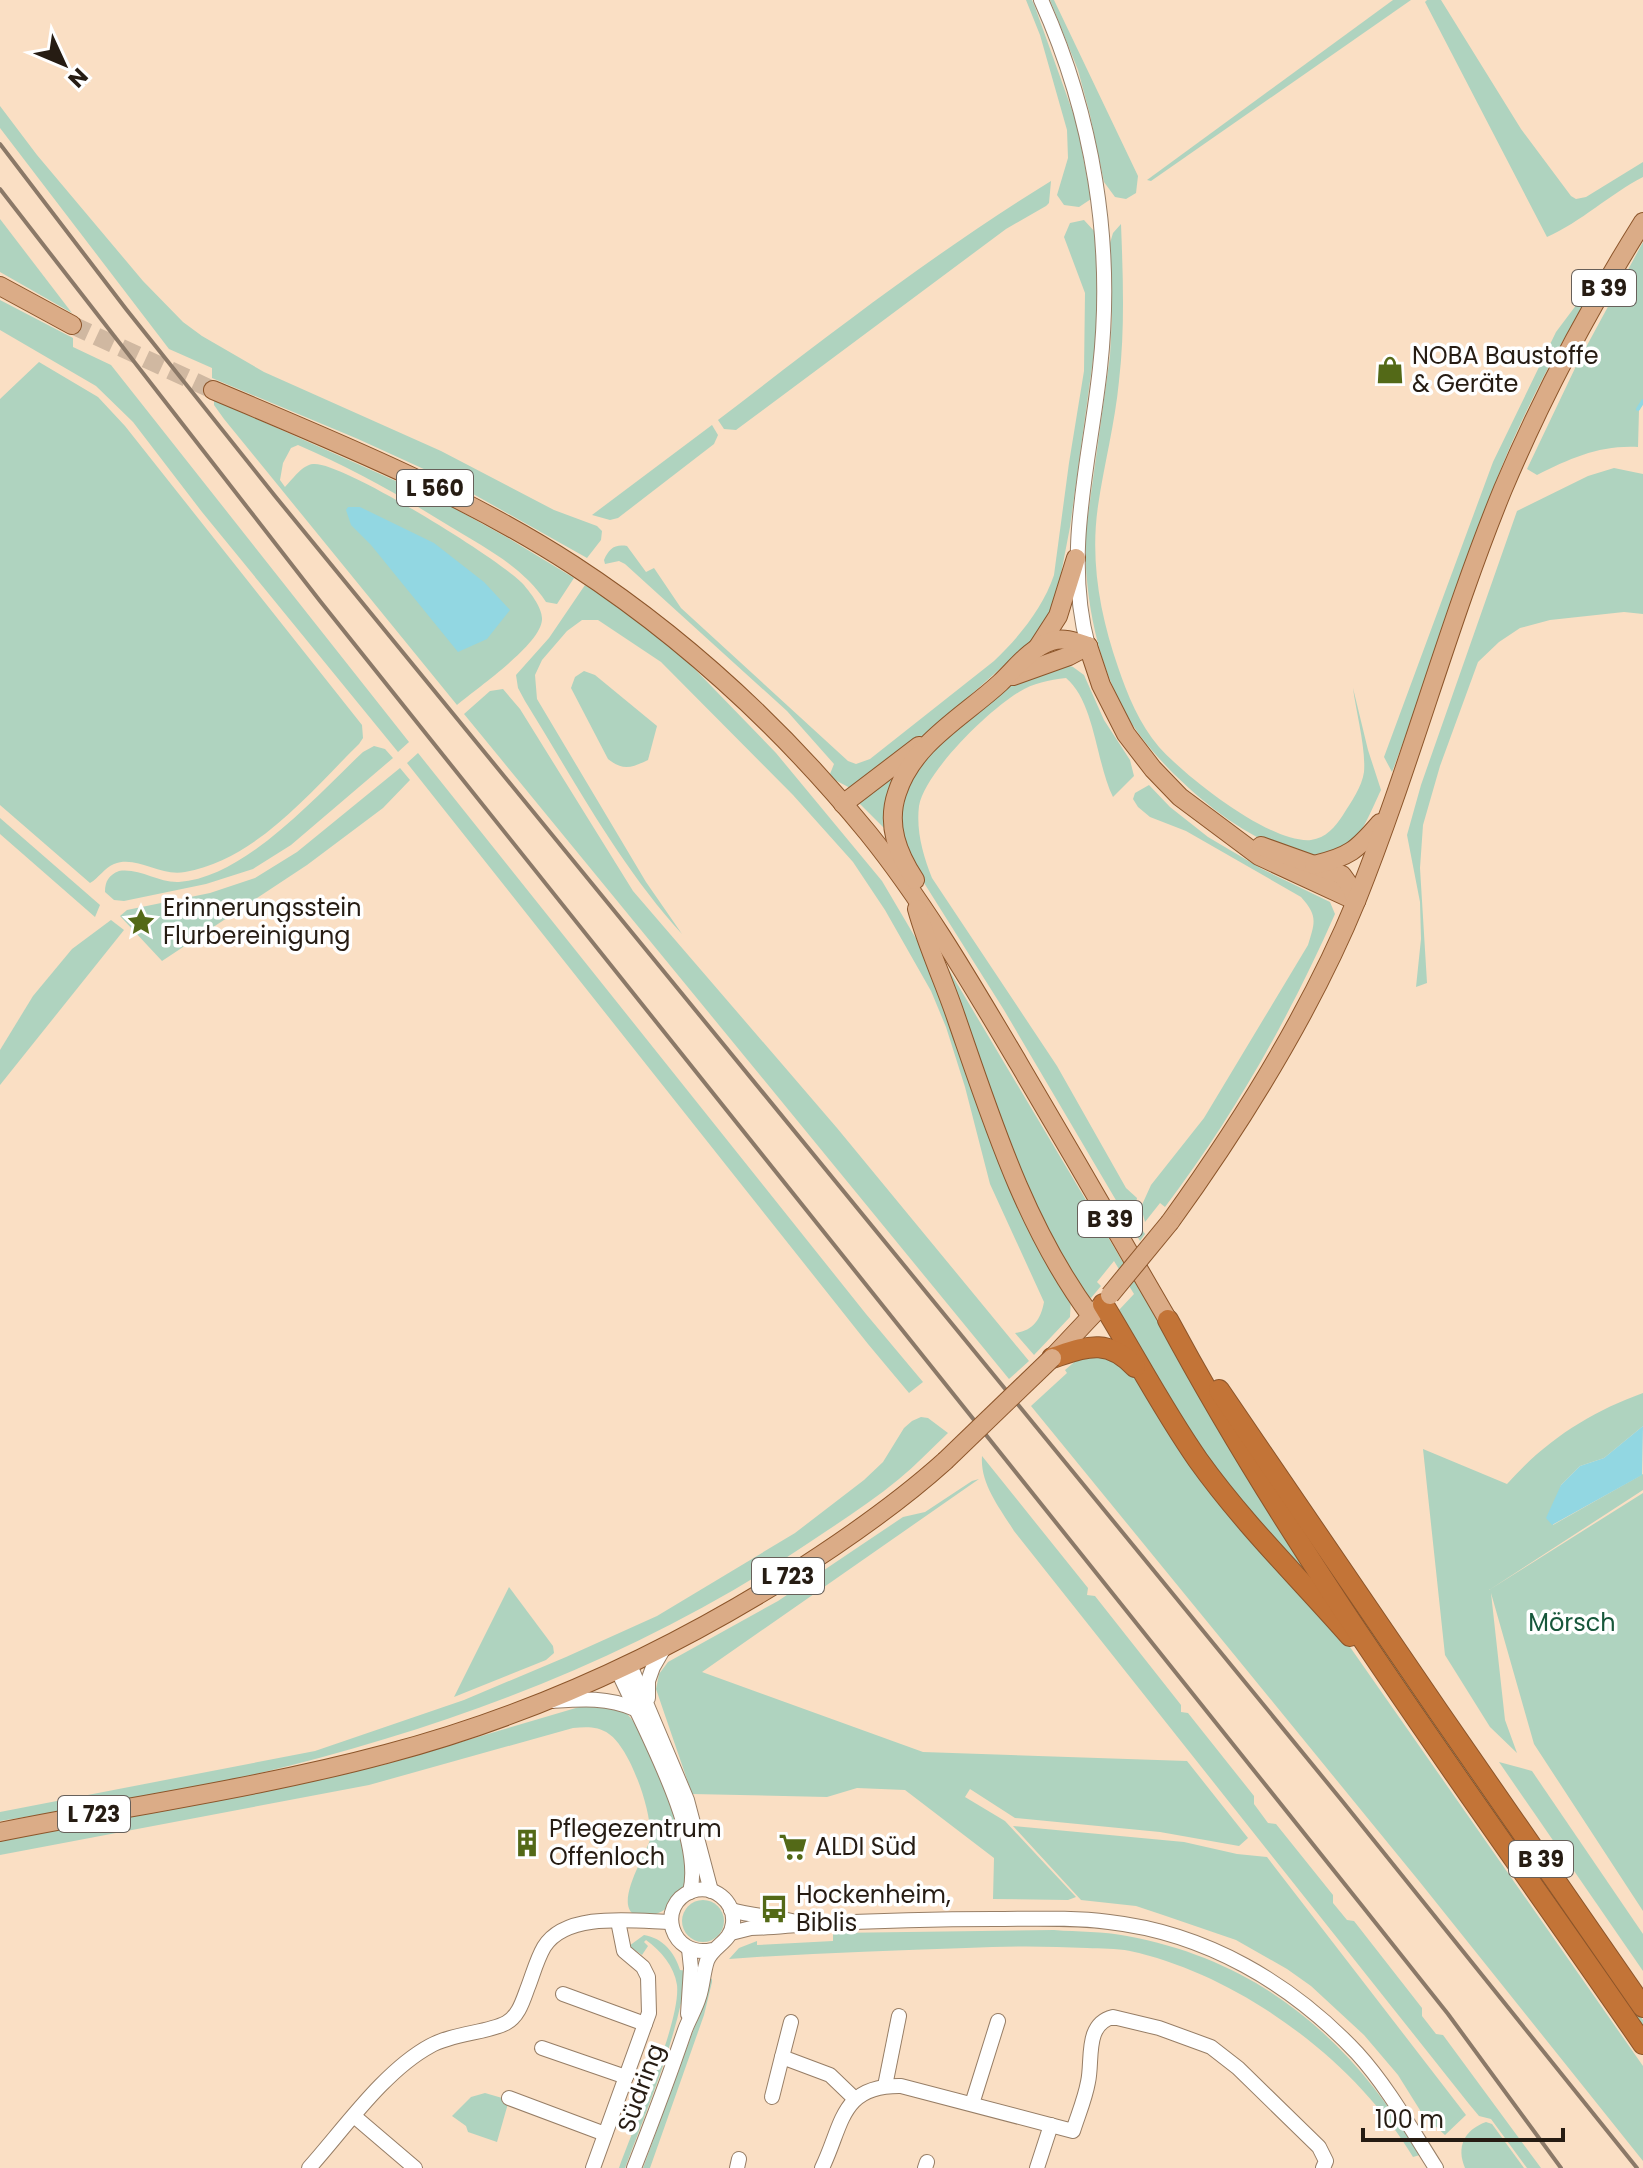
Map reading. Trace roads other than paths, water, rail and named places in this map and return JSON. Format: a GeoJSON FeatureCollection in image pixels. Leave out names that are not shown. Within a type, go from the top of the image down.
{"type":"FeatureCollection","features":[{"type":"Feature","properties":{"kind":"highway","name":"B 39"},"geometry":{"type":"LineString","coordinates":[[1101,1305],[1182,1436],[1219,1488],[1369,1659],[1416,1718]]}},
{"type":"Feature","properties":{"kind":"highway","name":"B 39"},"geometry":{"type":"LineString","coordinates":[[1168,1320],[1214,1406],[1247,1459],[1416,1718],[1643,2044]]}},
{"type":"Feature","properties":{"kind":"highway","name":"B 39"},"geometry":{"type":"LineString","coordinates":[[1168,1320],[1225,1398],[1643,2007]]}},
{"type":"Feature","properties":{"kind":"highway","name":"B 39"},"geometry":{"type":"LineString","coordinates":[[1052,1358],[1096,1346],[1113,1349],[1127,1358],[1146,1378]]}},
{"type":"Feature","properties":{"kind":"main road","name":"B 39"},"geometry":{"type":"LineString","coordinates":[[1101,1305],[1170,1222],[1264,1081],[1316,987],[1356,901],[1503,490],[1591,310],[1643,222]]}},
{"type":"Feature","properties":{"kind":"main road"},"geometry":{"type":"LineString","coordinates":[[0,286],[72,325]]}},
{"type":"Feature","properties":{"kind":"main road","name":"L 560"},"geometry":{"type":"LineString","coordinates":[[213,390],[428,484],[529,538],[642,613],[772,725],[843,804],[933,923]]}},
{"type":"Feature","properties":{"kind":"main road"},"geometry":{"type":"LineString","coordinates":[[1000,683],[1036,649],[1058,616],[1076,558]]}},
{"type":"Feature","properties":{"kind":"main road"},"geometry":{"type":"LineString","coordinates":[[1036,649],[1060,640],[1088,646],[1109,701],[1135,745],[1191,807],[1259,856],[1356,901]]}},
{"type":"Feature","properties":{"kind":"main road","name":"B 39"},"geometry":{"type":"LineString","coordinates":[[1088,646],[1000,683],[932,739],[902,778],[895,796],[893,814],[897,846],[933,923],[974,987],[1168,1320]]}},
{"type":"Feature","properties":{"kind":"main road"},"geometry":{"type":"LineString","coordinates":[[843,804],[908,752],[932,739]]}},
{"type":"Feature","properties":{"kind":"main road","name":"B 39"},"geometry":{"type":"LineString","coordinates":[[1314,865],[1340,859],[1361,845],[1387,815]]}},
{"type":"Feature","properties":{"kind":"main road"},"geometry":{"type":"LineString","coordinates":[[1239,841],[1342,875],[1356,901]]}},
{"type":"Feature","properties":{"kind":"main road"},"geometry":{"type":"LineString","coordinates":[[914,896],[925,939],[951,1003],[1003,1153],[1044,1240],[1077,1298],[1101,1305]]}},
{"type":"Feature","properties":{"kind":"main road","name":"L 723"},"geometry":{"type":"LineString","coordinates":[[0,1832],[312,1773],[389,1754],[545,1702],[624,1668],[746,1602],[826,1552],[907,1495],[1052,1358],[1101,1305]]}},
{"type":"Feature","properties":{"kind":"street"},"geometry":{"type":"LineString","coordinates":[[1041,0],[1063,52],[1088,141],[1100,210],[1104,261],[1106,309],[1078,521],[1076,558],[1079,609],[1088,646]]}},
{"type":"Feature","properties":{"kind":"street"},"geometry":{"type":"LineString","coordinates":[[664,1648],[653,1667],[641,1706],[686,1833],[692,1871],[690,1892]]}},
{"type":"Feature","properties":{"kind":"street"},"geometry":{"type":"LineString","coordinates":[[624,1668],[687,1800],[711,1891]]}},
{"type":"Feature","properties":{"kind":"street"},"geometry":{"type":"LineString","coordinates":[[545,1702],[590,1698],[641,1706]]}},
{"type":"Feature","properties":{"kind":"street"},"geometry":{"type":"LineString","coordinates":[[711,1891],[727,1901],[731,1910],[731,1933],[727,1940],[712,1950],[689,1949],[673,1933],[673,1910],[679,1899],[690,1892],[711,1891]]}},
{"type":"Feature","properties":{"kind":"street"},"geometry":{"type":"LineString","coordinates":[[731,1910],[751,1915],[778,1916],[803,1924]]}},
{"type":"Feature","properties":{"kind":"street"},"geometry":{"type":"LineString","coordinates":[[731,1933],[751,1928],[803,1924],[1068,1918],[1148,1929],[1223,1953],[1298,1998],[1342,2038],[1384,2087],[1436,2168]]}},
{"type":"Feature","properties":{"kind":"street"},"geometry":{"type":"LineString","coordinates":[[309,2168],[396,2071],[429,2046],[506,2023],[515,2015],[544,1947],[561,1930],[581,1924],[618,1921],[671,1922]]}},
{"type":"Feature","properties":{"kind":"street"},"geometry":{"type":"LineString","coordinates":[[593,2168],[645,2024],[650,2002],[648,1977],[643,1967],[624,1951],[618,1921]]}},
{"type":"Feature","properties":{"kind":"street","name":"Südring"},"geometry":{"type":"LineString","coordinates":[[688,2023],[689,1949]]}},
{"type":"Feature","properties":{"kind":"street","name":"Südring"},"geometry":{"type":"LineString","coordinates":[[634,2168],[699,1998],[704,1970],[712,1950]]}},
{"type":"Feature","properties":{"kind":"street"},"geometry":{"type":"LineString","coordinates":[[563,1994],[645,2024]]}},
{"type":"Feature","properties":{"kind":"street"},"geometry":{"type":"LineString","coordinates":[[885,2086],[899,2016]]}},
{"type":"Feature","properties":{"kind":"street"},"geometry":{"type":"LineString","coordinates":[[822,2168],[842,2115],[855,2099],[885,2086],[901,2086],[1073,2131],[1089,2080],[1088,2062],[1097,2028],[1101,2022],[1113,2017],[1196,2040],[1225,2057],[1319,2147],[1326,2161],[1323,2168]]}},
{"type":"Feature","properties":{"kind":"street"},"geometry":{"type":"LineString","coordinates":[[972,2104],[998,2021]]}},
{"type":"Feature","properties":{"kind":"street"},"geometry":{"type":"LineString","coordinates":[[772,2097],[791,2022]]}},
{"type":"Feature","properties":{"kind":"street"},"geometry":{"type":"LineString","coordinates":[[542,2048],[626,2077]]}},
{"type":"Feature","properties":{"kind":"street"},"geometry":{"type":"LineString","coordinates":[[782,2057],[830,2075],[855,2099]]}},
{"type":"Feature","properties":{"kind":"street"},"geometry":{"type":"LineString","coordinates":[[509,2098],[605,2134]]}},
{"type":"Feature","properties":{"kind":"street"},"geometry":{"type":"LineString","coordinates":[[354,2116],[415,2168]]}},
{"type":"Feature","properties":{"kind":"street"},"geometry":{"type":"LineString","coordinates":[[1043,2166],[1051,2125]]}},
{"type":"Feature","properties":{"kind":"water"},"geometry":{"type":"Polygon","coordinates":[[[348,507],[360,507],[434,543],[484,582],[510,610],[487,639],[458,652],[371,545],[351,525],[346,510],[348,507]]]}},
{"type":"Feature","properties":{"kind":"water"},"geometry":{"type":"Polygon","coordinates":[[[1643,1426],[1642,1475],[1552,1525],[1546,1518],[1561,1485],[1580,1466],[1604,1458],[1643,1426]]]}},
{"type":"Feature","properties":{"kind":"waterway"},"geometry":{"type":"LineString","coordinates":[[1638,409],[1643,401]]}},
{"type":"Feature","properties":{"kind":"tunnel"},"geometry":{"type":"LineString","coordinates":[[72,325],[213,390]]}},
{"type":"Feature","properties":{"kind":"railway"},"geometry":{"type":"LineString","coordinates":[[0,144],[275,496],[1343,1802],[1637,2168]]}},
{"type":"Feature","properties":{"kind":"railway"},"geometry":{"type":"LineString","coordinates":[[0,189],[320,601],[1448,2014],[1561,2168]]}},
{"type":"Feature","properties":{"kind":"place","name":"NOBA Baustoffe & Geräte"},"geometry":{"type":"Point","coordinates":[1390,370]}},
{"type":"Feature","properties":{"kind":"place","name":"Erinnerungsstein Flurbereinigung"},"geometry":{"type":"Point","coordinates":[141,922]}},
{"type":"Feature","properties":{"kind":"place","name":"Pflegezentrum Offenloch"},"geometry":{"type":"Point","coordinates":[527,1843]}},
{"type":"Feature","properties":{"kind":"place","name":"ALDI Süd"},"geometry":{"type":"Point","coordinates":[793,1847]}},
{"type":"Feature","properties":{"kind":"place","name":"Hockenheim, Biblis"},"geometry":{"type":"Point","coordinates":[774,1909]}},
{"type":"Feature","properties":{"kind":"park label","name":"Mörsch"},"geometry":{"type":"Point","coordinates":[1572,1623]}}]}
